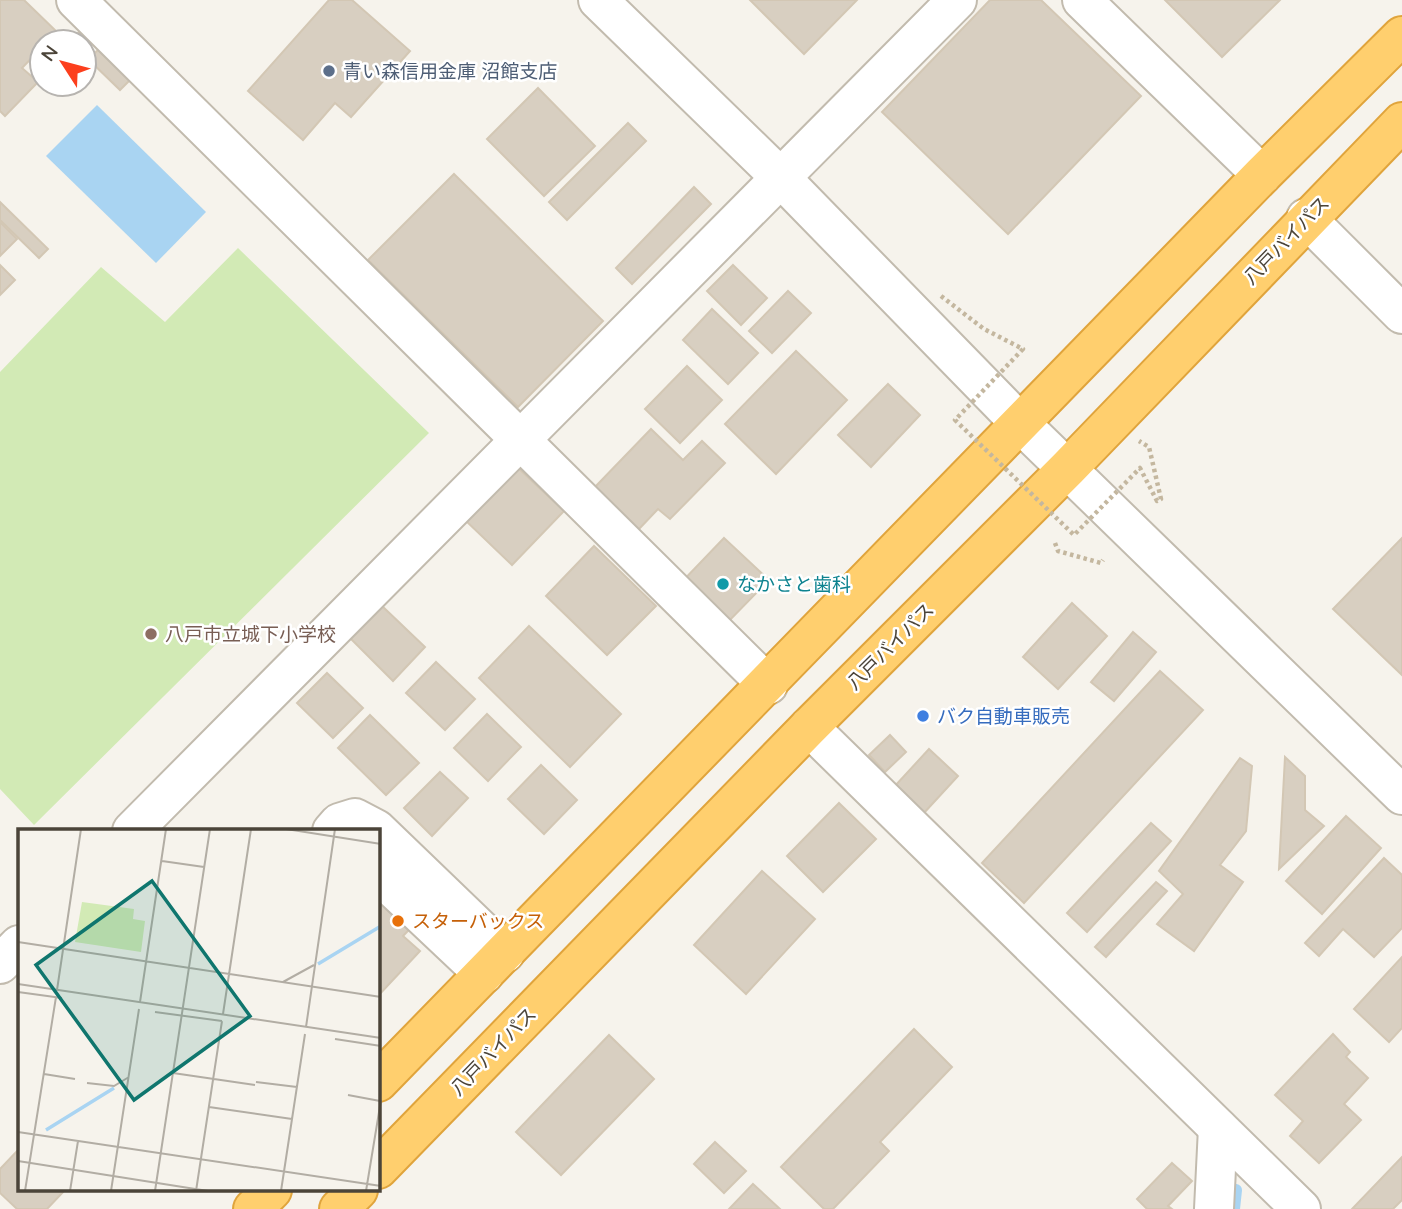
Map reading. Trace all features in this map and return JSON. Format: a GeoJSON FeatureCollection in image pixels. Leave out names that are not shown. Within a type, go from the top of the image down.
{"type":"FeatureCollection","features":[{"type":"Feature","properties":{"kind":"highway"},"geometry":{"type":"LineString","coordinates":[[381,1073],[494,964],[1262,175],[1402,36]]}},
{"type":"Feature","properties":{"kind":"highway","name":"八戸バイパス"},"geometry":{"type":"LineString","coordinates":[[380,1167],[809,727],[1068,468],[1306,218],[1402,122]]}},
{"type":"Feature","properties":{"kind":"highway"},"geometry":{"type":"LineString","coordinates":[[339,1209],[356,1192]]}},
{"type":"Feature","properties":{"kind":"street"},"geometry":{"type":"LineString","coordinates":[[76,0],[768,684]]}},
{"type":"Feature","properties":{"kind":"street"},"geometry":{"type":"LineString","coordinates":[[598,0],[782,179],[1021,424],[1402,795]]}},
{"type":"Feature","properties":{"kind":"street"},"geometry":{"type":"LineString","coordinates":[[134,829],[957,0]]}},
{"type":"Feature","properties":{"kind":"street"},"geometry":{"type":"LineString","coordinates":[[1082,0],[1262,175]]}},
{"type":"Feature","properties":{"kind":"street"},"geometry":{"type":"LineString","coordinates":[[1306,218],[1402,314]]}},
{"type":"Feature","properties":{"kind":"street"},"geometry":{"type":"LineString","coordinates":[[809,727],[1301,1209]]}},
{"type":"Feature","properties":{"kind":"street"},"geometry":{"type":"LineString","coordinates":[[334,829],[339,823],[355,818],[376,829]]}},
{"type":"Feature","properties":{"kind":"street"},"geometry":{"type":"LineString","coordinates":[[380,834],[494,964]]}},
{"type":"Feature","properties":{"kind":"street"},"geometry":{"type":"LineString","coordinates":[[380,876],[494,964]]}},
{"type":"Feature","properties":{"kind":"street"},"geometry":{"type":"LineString","coordinates":[[1214,1209],[1218,1128]]}},
{"type":"Feature","properties":{"kind":"path"},"geometry":{"type":"LineString","coordinates":[[941,296],[984,329],[1023,349],[955,420],[1074,535],[1085,542]]}},
{"type":"Feature","properties":{"kind":"path"},"geometry":{"type":"LineString","coordinates":[[1074,535],[1140,468],[1151,494],[1157,500],[1161,499],[1149,447],[1139,441]]}},
{"type":"Feature","properties":{"kind":"path"},"geometry":{"type":"LineString","coordinates":[[1055,543],[1058,551],[1101,563],[1106,556]]}},
{"type":"Feature","properties":{"kind":"green space"},"geometry":{"type":"Polygon","coordinates":[[[238,248],[429,433],[34,825],[0,789],[0,372],[101,267],[165,322],[238,248]]]}},
{"type":"Feature","properties":{"kind":"water"},"geometry":{"type":"Polygon","coordinates":[[[97,105],[206,212],[156,263],[46,156],[97,105]]]}},
{"type":"Feature","properties":{"kind":"building"},"geometry":{"type":"Polygon","coordinates":[[[0,0],[24,0],[53,28],[28,28],[28,62],[22,68],[28,73],[28,92],[5,116],[0,111],[0,0]]]}},
{"type":"Feature","properties":{"kind":"building","name":"青い森信用金庫 沼館支店"},"geometry":{"type":"Polygon","coordinates":[[[329,0],[352,0],[410,51],[351,117],[335,103],[303,140],[248,91],[329,0]]]}},
{"type":"Feature","properties":{"kind":"building"},"geometry":{"type":"Polygon","coordinates":[[[750,0],[857,0],[804,54],[750,0]]]}},
{"type":"Feature","properties":{"kind":"building"},"geometry":{"type":"Polygon","coordinates":[[[990,0],[1041,0],[1141,96],[1008,234],[882,112],[990,0]]]}},
{"type":"Feature","properties":{"kind":"building"},"geometry":{"type":"Polygon","coordinates":[[[1165,0],[1280,0],[1222,57],[1165,0]]]}},
{"type":"Feature","properties":{"kind":"building"},"geometry":{"type":"Polygon","coordinates":[[[98,50],[130,80],[120,90],[98,69],[98,50]]]}},
{"type":"Feature","properties":{"kind":"building"},"geometry":{"type":"Polygon","coordinates":[[[538,88],[595,146],[544,196],[487,139],[538,88]]]}},
{"type":"Feature","properties":{"kind":"building"},"geometry":{"type":"Polygon","coordinates":[[[628,123],[646,141],[567,220],[549,202],[628,123]]]}},
{"type":"Feature","properties":{"kind":"building"},"geometry":{"type":"Polygon","coordinates":[[[454,174],[603,321],[518,407],[368,260],[454,174]]]}},
{"type":"Feature","properties":{"kind":"building"},"geometry":{"type":"Polygon","coordinates":[[[694,187],[711,204],[632,284],[616,268],[694,187]]]}},
{"type":"Feature","properties":{"kind":"building"},"geometry":{"type":"Polygon","coordinates":[[[0,202],[48,249],[39,258],[0,220],[0,202]]]}},
{"type":"Feature","properties":{"kind":"building"},"geometry":{"type":"Polygon","coordinates":[[[0,222],[17,239],[0,256],[0,222]]]}},
{"type":"Feature","properties":{"kind":"building"},"geometry":{"type":"Polygon","coordinates":[[[0,265],[15,280],[0,295],[0,265]]]}},
{"type":"Feature","properties":{"kind":"building"},"geometry":{"type":"Polygon","coordinates":[[[733,265],[767,298],[741,325],[707,291],[733,265]]]}},
{"type":"Feature","properties":{"kind":"building"},"geometry":{"type":"Polygon","coordinates":[[[788,291],[811,313],[772,353],[749,331],[788,291]]]}},
{"type":"Feature","properties":{"kind":"building"},"geometry":{"type":"Polygon","coordinates":[[[712,309],[758,353],[728,384],[683,340],[712,309]]]}},
{"type":"Feature","properties":{"kind":"building"},"geometry":{"type":"Polygon","coordinates":[[[796,351],[847,400],[776,474],[725,424],[796,351]]]}},
{"type":"Feature","properties":{"kind":"building"},"geometry":{"type":"Polygon","coordinates":[[[687,366],[722,400],[680,443],[645,409],[687,366]]]}},
{"type":"Feature","properties":{"kind":"building"},"geometry":{"type":"Polygon","coordinates":[[[888,384],[920,415],[871,467],[838,435],[888,384]]]}},
{"type":"Feature","properties":{"kind":"building"},"geometry":{"type":"Polygon","coordinates":[[[651,429],[683,460],[702,441],[725,463],[670,519],[658,509],[638,530],[594,488],[651,429]]]}},
{"type":"Feature","properties":{"kind":"building"},"geometry":{"type":"Polygon","coordinates":[[[516,466],[564,511],[512,565],[464,519],[516,466]]]}},
{"type":"Feature","properties":{"kind":"building","name":"なかさと歯科"},"geometry":{"type":"Polygon","coordinates":[[[724,538],[769,580],[720,630],[676,588],[724,538]]]}},
{"type":"Feature","properties":{"kind":"building"},"geometry":{"type":"Polygon","coordinates":[[[1402,538],[1402,675],[1333,609],[1402,538]]]}},
{"type":"Feature","properties":{"kind":"building"},"geometry":{"type":"Polygon","coordinates":[[[594,546],[656,606],[607,655],[546,596],[594,546]]]}},
{"type":"Feature","properties":{"kind":"building"},"geometry":{"type":"Polygon","coordinates":[[[1072,603],[1107,636],[1058,689],[1023,657],[1072,603]]]}},
{"type":"Feature","properties":{"kind":"building"},"geometry":{"type":"Polygon","coordinates":[[[381,605],[425,647],[393,681],[350,638],[381,605]]]}},
{"type":"Feature","properties":{"kind":"building"},"geometry":{"type":"Polygon","coordinates":[[[529,626],[621,714],[570,767],[479,678],[529,626]]]}},
{"type":"Feature","properties":{"kind":"building"},"geometry":{"type":"Polygon","coordinates":[[[1133,632],[1156,652],[1114,701],[1091,682],[1133,632]]]}},
{"type":"Feature","properties":{"kind":"building"},"geometry":{"type":"Polygon","coordinates":[[[436,662],[475,699],[445,730],[406,693],[436,662]]]}},
{"type":"Feature","properties":{"kind":"building"},"geometry":{"type":"Polygon","coordinates":[[[1160,671],[1203,710],[1024,903],[982,863],[1160,671]]]}},
{"type":"Feature","properties":{"kind":"building"},"geometry":{"type":"Polygon","coordinates":[[[327,673],[363,708],[333,738],[297,703],[327,673]]]}},
{"type":"Feature","properties":{"kind":"building"},"geometry":{"type":"Polygon","coordinates":[[[487,714],[521,747],[488,781],[454,748],[487,714]]]}},
{"type":"Feature","properties":{"kind":"building"},"geometry":{"type":"Polygon","coordinates":[[[370,715],[419,763],[386,795],[338,748],[370,715]]]}},
{"type":"Feature","properties":{"kind":"building"},"geometry":{"type":"Polygon","coordinates":[[[890,735],[906,752],[885,772],[869,755],[890,735]]]}},
{"type":"Feature","properties":{"kind":"building"},"geometry":{"type":"Polygon","coordinates":[[[929,749],[958,776],[923,814],[894,787],[929,749]]]}},
{"type":"Feature","properties":{"kind":"building"},"geometry":{"type":"Polygon","coordinates":[[[1285,757],[1305,776],[1305,810],[1324,826],[1279,869],[1285,757]]]}},
{"type":"Feature","properties":{"kind":"building"},"geometry":{"type":"Polygon","coordinates":[[[1240,758],[1252,766],[1246,831],[1220,865],[1243,882],[1194,951],[1157,924],[1183,894],[1159,871],[1240,758]]]}},
{"type":"Feature","properties":{"kind":"building"},"geometry":{"type":"Polygon","coordinates":[[[541,765],[577,800],[544,834],[508,799],[541,765]]]}},
{"type":"Feature","properties":{"kind":"building"},"geometry":{"type":"Polygon","coordinates":[[[440,772],[468,798],[432,836],[404,808],[440,772]]]}},
{"type":"Feature","properties":{"kind":"building"},"geometry":{"type":"Polygon","coordinates":[[[839,803],[876,839],[823,892],[787,856],[839,803]]]}},
{"type":"Feature","properties":{"kind":"building"},"geometry":{"type":"Polygon","coordinates":[[[1346,816],[1381,848],[1322,914],[1286,881],[1346,816]]]}},
{"type":"Feature","properties":{"kind":"building"},"geometry":{"type":"Polygon","coordinates":[[[1151,823],[1171,841],[1087,932],[1067,913],[1151,823]]]}},
{"type":"Feature","properties":{"kind":"building","name":"スターバックス"},"geometry":{"type":"Polygon","coordinates":[[[380,858],[432,906],[403,936],[420,951],[380,994],[380,858]]]}},
{"type":"Feature","properties":{"kind":"building"},"geometry":{"type":"Polygon","coordinates":[[[1384,858],[1402,875],[1402,928],[1374,957],[1343,929],[1319,956],[1305,943],[1384,858]]]}},
{"type":"Feature","properties":{"kind":"building"},"geometry":{"type":"Polygon","coordinates":[[[762,871],[815,919],[746,994],[694,945],[762,871]]]}},
{"type":"Feature","properties":{"kind":"building"},"geometry":{"type":"Polygon","coordinates":[[[1156,882],[1167,891],[1106,957],[1095,947],[1156,882]]]}},
{"type":"Feature","properties":{"kind":"building"},"geometry":{"type":"Polygon","coordinates":[[[1402,957],[1402,1028],[1389,1042],[1354,1009],[1402,957]]]}},
{"type":"Feature","properties":{"kind":"building"},"geometry":{"type":"Polygon","coordinates":[[[914,1029],[952,1067],[880,1142],[889,1151],[833,1209],[824,1209],[781,1167],[914,1029]]]}},
{"type":"Feature","properties":{"kind":"building"},"geometry":{"type":"Polygon","coordinates":[[[1333,1034],[1350,1052],[1346,1057],[1368,1078],[1344,1104],[1361,1120],[1319,1163],[1290,1136],[1303,1121],[1275,1095],[1333,1034]]]}},
{"type":"Feature","properties":{"kind":"building"},"geometry":{"type":"Polygon","coordinates":[[[609,1035],[654,1079],[561,1175],[516,1132],[609,1035]]]}},
{"type":"Feature","properties":{"kind":"building"},"geometry":{"type":"Polygon","coordinates":[[[715,1142],[746,1171],[724,1193],[694,1164],[715,1142]]]}},
{"type":"Feature","properties":{"kind":"building"},"geometry":{"type":"Polygon","coordinates":[[[18,1150],[18,1192],[63,1192],[47,1209],[17,1209],[0,1193],[0,1169],[18,1150]]]}},
{"type":"Feature","properties":{"kind":"building"},"geometry":{"type":"Polygon","coordinates":[[[1402,1157],[1402,1200],[1393,1209],[1352,1209],[1402,1157]]]}},
{"type":"Feature","properties":{"kind":"building"},"geometry":{"type":"Polygon","coordinates":[[[1172,1163],[1192,1181],[1168,1206],[1172,1209],[1147,1209],[1137,1199],[1172,1163]]]}},
{"type":"Feature","properties":{"kind":"building"},"geometry":{"type":"Polygon","coordinates":[[[753,1184],[780,1209],[729,1209],[753,1184]]]}},
{"type":"Feature","properties":{"kind":"waterway"},"geometry":{"type":"LineString","coordinates":[[1234,1209],[1236,1190]]}},
{"type":"Feature","properties":{"kind":"place","name":"青い森信用金庫 沼館支店"},"geometry":{"type":"Point","coordinates":[329,71]}},
{"type":"Feature","properties":{"kind":"place","name":"なかさと歯科"},"geometry":{"type":"Point","coordinates":[723,584]}},
{"type":"Feature","properties":{"kind":"place","name":"八戸市立城下小学校"},"geometry":{"type":"Point","coordinates":[151,634]}},
{"type":"Feature","properties":{"kind":"place","name":"バク自動車販売"},"geometry":{"type":"Point","coordinates":[923,716]}},
{"type":"Feature","properties":{"kind":"place","name":"スターバックス"},"geometry":{"type":"Point","coordinates":[398,921]}}]}
